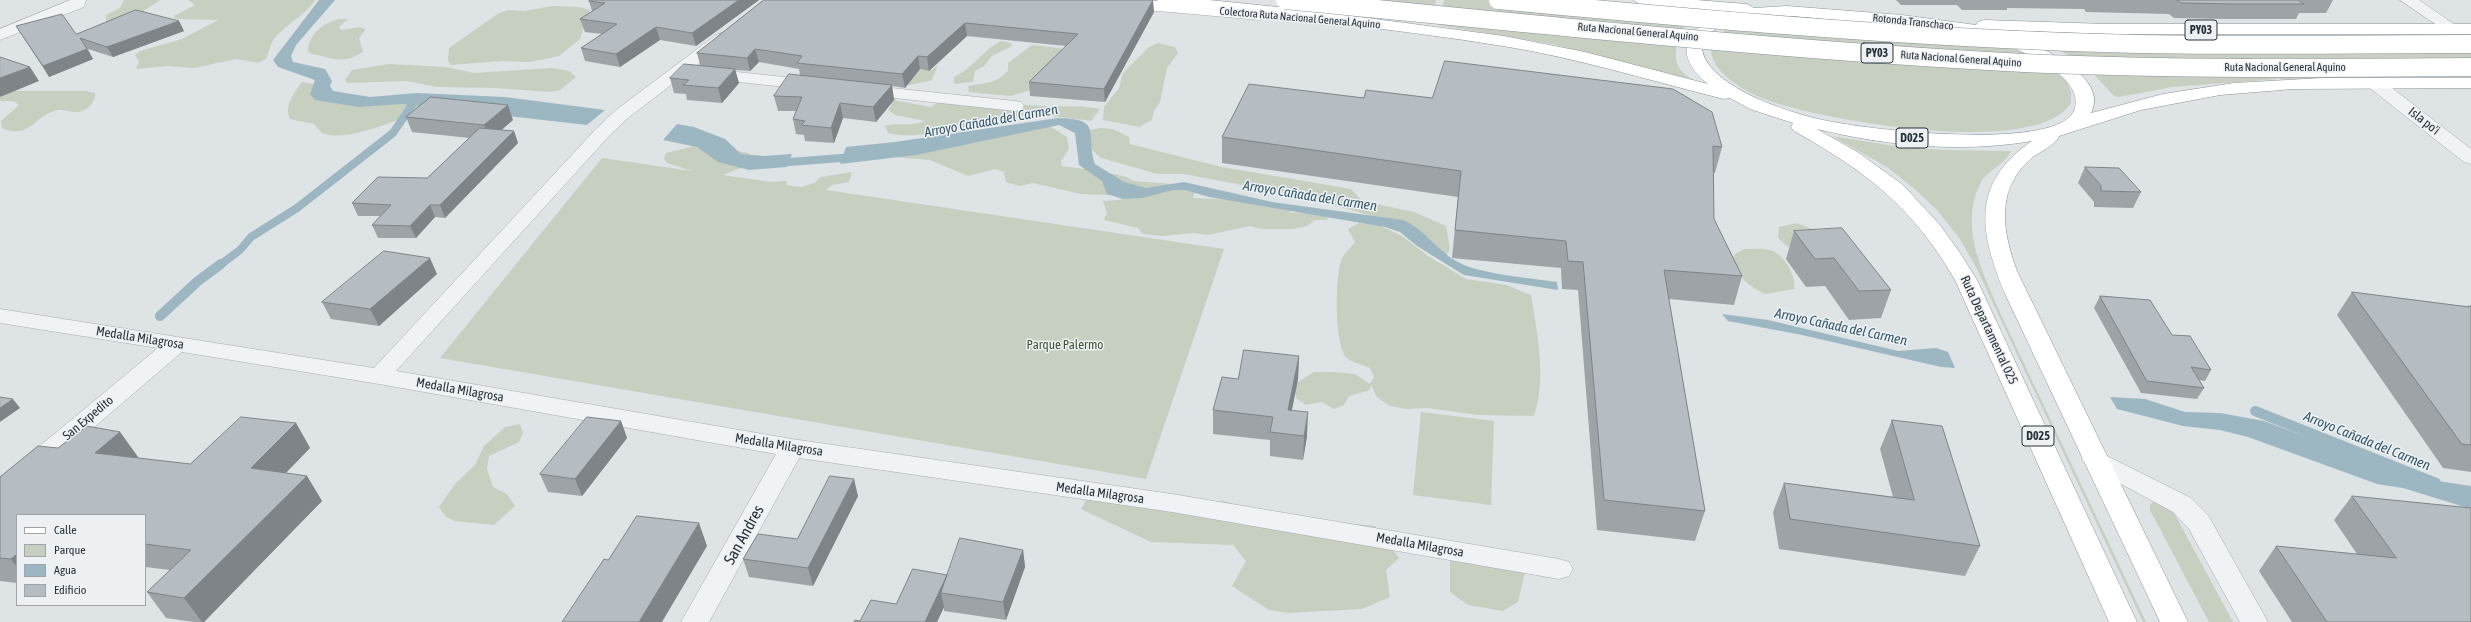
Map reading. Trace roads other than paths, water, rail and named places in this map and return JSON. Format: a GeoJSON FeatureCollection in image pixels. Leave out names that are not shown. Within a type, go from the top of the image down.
{"type":"FeatureCollection","features":[{"type":"Feature","properties":{"kind":"main road","name":"Colectora Ruta Nacional General Aquino"},"geometry":{"type":"LineString","coordinates":[[1090,0],[1415,29]]}},
{"type":"Feature","properties":{"kind":"main road"},"geometry":{"type":"LineString","coordinates":[[1164,0],[1415,29],[1496,40],[1585,57],[1739,98]]}},
{"type":"Feature","properties":{"kind":"main road","name":"Ruta Nacional General Aquino"},"geometry":{"type":"LineString","coordinates":[[1286,0],[1880,54],[2003,62],[2178,67],[2471,67]]}},
{"type":"Feature","properties":{"kind":"main road","name":"Ruta Nacional General Aquino"},"geometry":{"type":"LineString","coordinates":[[1498,0],[1667,16],[1984,38],[2166,43],[2471,44]]}},
{"type":"Feature","properties":{"kind":"main road"},"geometry":{"type":"LineString","coordinates":[[1641,0],[1768,11]]}},
{"type":"Feature","properties":{"kind":"main road","name":"Rotonda Transchaco"},"geometry":{"type":"LineString","coordinates":[[1768,11],[1931,22],[1992,34],[2025,47],[2054,61],[2074,78],[2084,94],[2084,109],[2066,128],[2024,138],[1990,140],[1936,140],[1860,132],[1819,124],[1769,110],[1739,98],[1711,80],[1698,65],[1693,52],[1695,41],[1704,30],[1733,17],[1768,11]]}},
{"type":"Feature","properties":{"kind":"main road","name":"PY03"},"geometry":{"type":"LineString","coordinates":[[1931,22],[2106,29],[2471,29]]}},
{"type":"Feature","properties":{"kind":"main road","name":"Ruta Nacional General Aquino"},"geometry":{"type":"LineString","coordinates":[[2066,128],[2160,100],[2201,92],[2275,85],[2471,83]]}},
{"type":"Feature","properties":{"kind":"main road","name":"Ruta Departamental 025"},"geometry":{"type":"LineString","coordinates":[[1769,110],[1846,153],[1878,174],[1908,200],[1932,225],[1950,251],[1966,280],[2123,622]]}},
{"type":"Feature","properties":{"kind":"main road"},"geometry":{"type":"LineString","coordinates":[[2066,128],[2035,145],[2016,161],[2005,176],[1997,193],[1993,212],[1994,234],[2002,261],[2013,288],[2174,622]]}},
{"type":"Feature","properties":{"kind":"street"},"geometry":{"type":"LineString","coordinates":[[2408,0],[2453,29]]}},
{"type":"Feature","properties":{"kind":"street"},"geometry":{"type":"LineString","coordinates":[[0,35],[78,2]]}},
{"type":"Feature","properties":{"kind":"street"},"geometry":{"type":"LineString","coordinates":[[379,376],[602,133],[622,114],[677,70],[734,28]]}},
{"type":"Feature","properties":{"kind":"street"},"geometry":{"type":"LineString","coordinates":[[677,70],[826,86]]}},
{"type":"Feature","properties":{"kind":"street","name":"Isla po'i"},"geometry":{"type":"LineString","coordinates":[[2377,85],[2471,158]]}},
{"type":"Feature","properties":{"kind":"street"},"geometry":{"type":"LineString","coordinates":[[850,88],[1015,106]]}},
{"type":"Feature","properties":{"kind":"street","name":"Medalla Milagrosa"},"geometry":{"type":"LineString","coordinates":[[0,316],[379,376],[792,448],[1172,503],[1560,569]]}},
{"type":"Feature","properties":{"kind":"street","name":"San Expedito"},"geometry":{"type":"LineString","coordinates":[[0,493],[177,344]]}},
{"type":"Feature","properties":{"kind":"street","name":"San Andres"},"geometry":{"type":"LineString","coordinates":[[695,622],[792,448]]}},
{"type":"Feature","properties":{"kind":"street"},"geometry":{"type":"LineString","coordinates":[[2095,459],[2182,505],[2199,522],[2254,622]]}},
{"type":"Feature","properties":{"kind":"water"},"geometry":{"type":"Polygon","coordinates":[[[319,0],[335,0],[296,45],[291,56],[293,62],[325,69],[332,81],[330,86],[333,91],[370,97],[417,93],[505,97],[605,110],[587,125],[402,104],[359,107],[315,100],[310,94],[315,80],[278,67],[273,60],[319,0]]]}},
{"type":"Feature","properties":{"kind":"water"},"geometry":{"type":"Polygon","coordinates":[[[1058,118],[1082,121],[1087,125],[1090,130],[1092,153],[1095,164],[1124,182],[1146,188],[1184,182],[1272,202],[1403,220],[1424,234],[1442,251],[1456,261],[1490,272],[1557,282],[1558,290],[1464,275],[1417,246],[1400,232],[1385,227],[1209,197],[1185,190],[1173,190],[1142,198],[1123,199],[1107,194],[1102,181],[1079,165],[1075,133],[1059,125],[916,155],[840,164],[846,147],[895,142],[1058,118]]]}},
{"type":"Feature","properties":{"kind":"water"},"geometry":{"type":"Polygon","coordinates":[[[677,124],[694,127],[725,139],[741,154],[764,156],[792,154],[787,167],[749,170],[718,162],[697,147],[663,140],[677,124]]]}},
{"type":"Feature","properties":{"kind":"water"},"geometry":{"type":"Polygon","coordinates":[[[1722,314],[1768,320],[1898,351],[1936,348],[1948,352],[1955,368],[1941,367],[1802,335],[1728,321],[1722,314]]]}},
{"type":"Feature","properties":{"kind":"water"},"geometry":{"type":"Polygon","coordinates":[[[2110,397],[2145,399],[2185,412],[2220,413],[2264,421],[2418,478],[2471,486],[2471,509],[2403,488],[2377,484],[2248,437],[2220,430],[2183,426],[2117,409],[2110,397]]]}},
{"type":"Feature","properties":{"kind":"waterway"},"geometry":{"type":"LineString","coordinates":[[220,265],[240,250],[251,237],[297,208],[393,133],[412,105],[411,100]]}},
{"type":"Feature","properties":{"kind":"waterway","name":"Arroyo Cañada del Carmen"},"geometry":{"type":"LineString","coordinates":[[777,163],[854,157]]}},
{"type":"Feature","properties":{"kind":"waterway"},"geometry":{"type":"LineString","coordinates":[[160,316],[198,281],[221,264]]}},
{"type":"Feature","properties":{"kind":"waterway","name":"Arroyo Cañada del Carmen"},"geometry":{"type":"LineString","coordinates":[[2255,411],[2436,483]]}},
{"type":"Feature","properties":{"kind":"park label","name":"Parque Palermo"},"geometry":{"type":"Point","coordinates":[1065,345]}}]}
